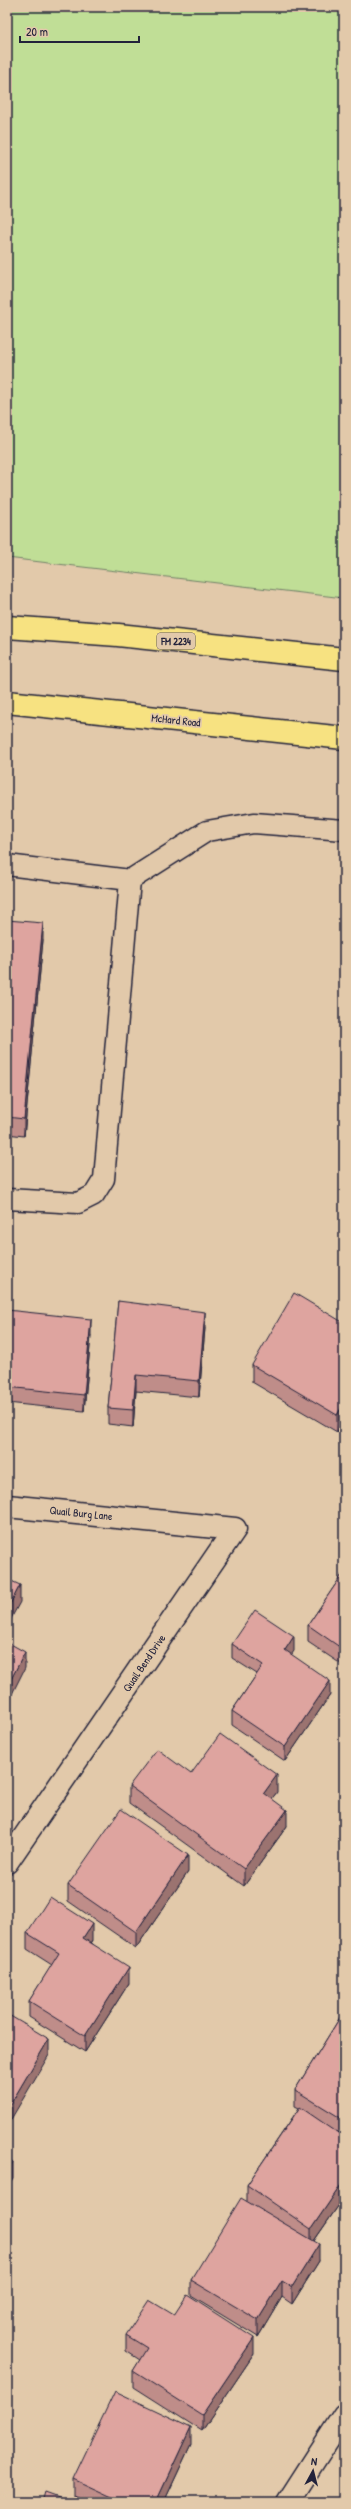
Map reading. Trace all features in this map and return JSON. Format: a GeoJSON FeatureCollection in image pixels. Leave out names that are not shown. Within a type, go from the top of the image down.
{"type":"FeatureCollection","features":[{"type":"Feature","properties":{"kind":"main road","name":"FM 2234"},"geometry":{"type":"LineString","coordinates":[[7,627],[118,635],[344,659]]}},
{"type":"Feature","properties":{"kind":"main road","name":"McHard Road"},"geometry":{"type":"LineString","coordinates":[[7,702],[344,738]]}},
{"type":"Feature","properties":{"kind":"street","name":"Quail Burg Lane"},"geometry":{"type":"LineString","coordinates":[[7,1506],[156,1521]]}},
{"type":"Feature","properties":{"kind":"street","name":"Quail Bend Drive"},"geometry":{"type":"LineString","coordinates":[[7,1862],[235,1529],[156,1521]]}},
{"type":"Feature","properties":{"kind":"street"},"geometry":{"type":"LineString","coordinates":[[288,2502],[344,2415]]}},
{"type":"Feature","properties":{"kind":"lane"},"geometry":{"type":"LineString","coordinates":[[7,865],[130,880],[207,831],[254,822],[344,830]]}},
{"type":"Feature","properties":{"kind":"lane"},"geometry":{"type":"LineString","coordinates":[[7,1199],[78,1203],[94,1195],[104,1179],[130,880]]}},
{"type":"Feature","properties":{"kind":"green space"},"geometry":{"type":"Polygon","coordinates":[[[7,7],[344,7],[344,598],[7,558],[7,7]]]}},
{"type":"Feature","properties":{"kind":"building"},"geometry":{"type":"Polygon","coordinates":[[[7,920],[43,923],[24,1119],[7,1117],[7,920]]]}},
{"type":"Feature","properties":{"kind":"building"},"geometry":{"type":"Polygon","coordinates":[[[294,1293],[344,1323],[344,1403],[337,1415],[252,1365],[294,1293]]]}},
{"type":"Feature","properties":{"kind":"building"},"geometry":{"type":"Polygon","coordinates":[[[118,1301],[205,1312],[199,1381],[136,1375],[133,1410],[108,1408],[118,1301]]]}},
{"type":"Feature","properties":{"kind":"building"},"geometry":{"type":"Polygon","coordinates":[[[7,1310],[91,1319],[84,1395],[7,1387],[7,1310]]]}},
{"type":"Feature","properties":{"kind":"building"},"geometry":{"type":"Polygon","coordinates":[[[344,1572],[344,1650],[308,1625],[344,1572]]]}},
{"type":"Feature","properties":{"kind":"building"},"geometry":{"type":"Polygon","coordinates":[[[7,1579],[20,1585],[7,1610],[7,1579]]]}},
{"type":"Feature","properties":{"kind":"building"},"geometry":{"type":"Polygon","coordinates":[[[255,1610],[294,1636],[285,1650],[330,1681],[285,1747],[232,1711],[263,1665],[232,1644],[255,1610]]]}},
{"type":"Feature","properties":{"kind":"building"},"geometry":{"type":"Polygon","coordinates":[[[7,1642],[25,1652],[7,1687],[7,1642]]]}},
{"type":"Feature","properties":{"kind":"building"},"geometry":{"type":"Polygon","coordinates":[[[220,1734],[277,1775],[264,1793],[287,1810],[244,1869],[129,1786],[157,1749],[191,1774],[220,1734]]]}},
{"type":"Feature","properties":{"kind":"building"},"geometry":{"type":"Polygon","coordinates":[[[121,1809],[188,1855],[136,1932],[68,1885],[121,1809]]]}},
{"type":"Feature","properties":{"kind":"building"},"geometry":{"type":"Polygon","coordinates":[[[50,1897],[92,1924],[83,1938],[129,1967],[85,2036],[29,2001],[59,1953],[27,1933],[50,1897]]]}},
{"type":"Feature","properties":{"kind":"building"},"geometry":{"type":"Polygon","coordinates":[[[344,2011],[344,2120],[295,2090],[344,2011]]]}},
{"type":"Feature","properties":{"kind":"building"},"geometry":{"type":"Polygon","coordinates":[[[7,2014],[49,2039],[7,2110],[7,2014]]]}},
{"type":"Feature","properties":{"kind":"building"},"geometry":{"type":"Polygon","coordinates":[[[300,2107],[344,2137],[344,2183],[343,2182],[311,2229],[247,2185],[300,2107]]]}},
{"type":"Feature","properties":{"kind":"building"},"geometry":{"type":"Polygon","coordinates":[[[7,2158],[13,2162],[7,2170],[7,2158]]]}},
{"type":"Feature","properties":{"kind":"building"},"geometry":{"type":"Polygon","coordinates":[[[241,2198],[319,2244],[292,2287],[282,2281],[258,2320],[191,2280],[241,2198]]]}},
{"type":"Feature","properties":{"kind":"building"},"geometry":{"type":"Polygon","coordinates":[[[187,2295],[254,2338],[202,2415],[133,2371],[147,2348],[126,2335],[149,2300],[174,2315],[187,2295]]]}},
{"type":"Feature","properties":{"kind":"building"},"geometry":{"type":"Polygon","coordinates":[[[115,2391],[191,2427],[156,2502],[123,2502],[73,2479],[115,2391]]]}},
{"type":"Feature","properties":{"kind":"building"},"geometry":{"type":"Polygon","coordinates":[[[45,2492],[73,2502],[42,2502],[45,2492]]]}}]}
